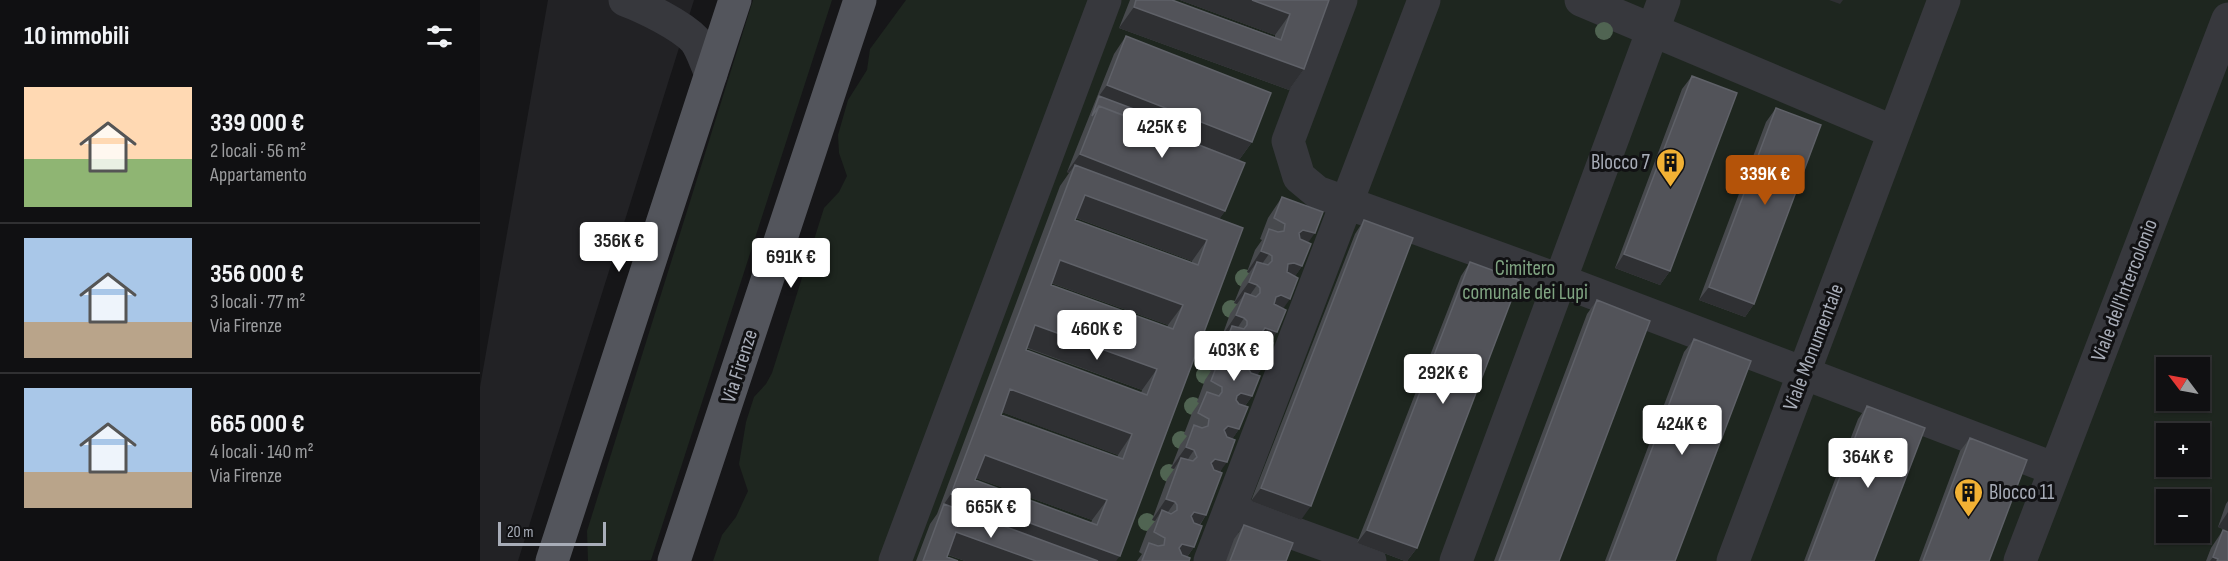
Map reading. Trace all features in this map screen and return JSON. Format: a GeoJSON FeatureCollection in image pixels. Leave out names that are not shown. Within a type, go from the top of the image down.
{"type":"FeatureCollection","features":[{"type":"Feature","properties":{"kind":"main road"},"geometry":{"type":"LineString","coordinates":[[555,558],[735,0]]}},
{"type":"Feature","properties":{"kind":"main road","name":"Via Firenze"},"geometry":{"type":"LineString","coordinates":[[674,561],[860,0]]}},
{"type":"Feature","properties":{"kind":"lane"},"geometry":{"type":"LineString","coordinates":[[625,0],[669,21],[695,40],[711,74]]}},
{"type":"Feature","properties":{"kind":"lane"},"geometry":{"type":"LineString","coordinates":[[895,561],[1105,0]]}},
{"type":"Feature","properties":{"kind":"lane"},"geometry":{"type":"LineString","coordinates":[[1341,0],[1288,141],[1299,177],[1317,192],[1559,280],[2055,469]]}},
{"type":"Feature","properties":{"kind":"lane"},"geometry":{"type":"LineString","coordinates":[[1210,561],[1424,0]]}},
{"type":"Feature","properties":{"kind":"lane"},"geometry":{"type":"LineString","coordinates":[[1581,0],[1894,132]]}},
{"type":"Feature","properties":{"kind":"lane"},"geometry":{"type":"LineString","coordinates":[[1456,561],[1664,0]]}},
{"type":"Feature","properties":{"kind":"lane","name":"Viale Monumentale"},"geometry":{"type":"LineString","coordinates":[[1732,561],[1944,0]]}},
{"type":"Feature","properties":{"kind":"lane","name":"Viale dell'Intercolonio"},"geometry":{"type":"LineString","coordinates":[[2020,561],[2228,19]]}},
{"type":"Feature","properties":{"kind":"lane"},"geometry":{"type":"LineString","coordinates":[[1230,510],[1370,561]]}},
{"type":"Feature","properties":{"kind":"shaded area"},"geometry":{"type":"Polygon","coordinates":[[[548,0],[694,0],[518,561],[480,561],[480,387],[548,0]]]}},
{"type":"Feature","properties":{"kind":"green space"},"geometry":{"type":"Polygon","coordinates":[[[753,0],[832,0],[651,560],[588,561],[587,531],[753,0]]]}},
{"type":"Feature","properties":{"kind":"green space","name":"Cimitero comunale dei Lupi"},"geometry":{"type":"Polygon","coordinates":[[[906,0],[2228,0],[2228,561],[713,561],[722,535],[736,517],[748,491],[739,464],[746,422],[754,397],[772,373],[824,208],[839,192],[847,176],[839,153],[838,135],[848,100],[867,70],[870,49],[906,0]]]}},
{"type":"Feature","properties":{"kind":"building"},"geometry":{"type":"Polygon","coordinates":[[[1136,0],[1172,0],[1281,40],[1290,14],[1252,0],[1329,0],[1304,69],[1134,7],[1136,0]]]}},
{"type":"Feature","properties":{"kind":"building"},"geometry":{"type":"Polygon","coordinates":[[[1126,36],[1271,93],[1252,142],[1107,85],[1126,36]]]}},
{"type":"Feature","properties":{"kind":"building","name":"Blocco 7"},"geometry":{"type":"Polygon","coordinates":[[[1692,76],[1737,93],[1670,271],[1624,254],[1692,76]]]}},
{"type":"Feature","properties":{"kind":"building"},"geometry":{"type":"Polygon","coordinates":[[[1099,96],[1147,114],[1144,123],[1099,106],[1092,116],[1099,96]]]}},
{"type":"Feature","properties":{"kind":"building"},"geometry":{"type":"Polygon","coordinates":[[[1099,106],[1245,163],[1225,211],[1080,154],[1099,106]]]}},
{"type":"Feature","properties":{"kind":"building"},"geometry":{"type":"Polygon","coordinates":[[[1776,108],[1821,125],[1754,304],[1709,287],[1776,108]]]}},
{"type":"Feature","properties":{"kind":"building"},"geometry":{"type":"Polygon","coordinates":[[[1075,165],[1243,228],[1120,556],[951,494],[1075,165]],[[1085,195],[1075,220],[1198,265],[1207,240],[1085,195]],[[1060,260],[1051,285],[1173,329],[1183,305],[1060,260]],[[1035,325],[1026,350],[1147,395],[1157,369],[1035,325]],[[1010,389],[1001,415],[1123,459],[1132,434],[1010,389]],[[985,455],[975,480],[1097,525],[1107,500],[985,455]]]}},
{"type":"Feature","properties":{"kind":"building"},"geometry":{"type":"Polygon","coordinates":[[[1282,197],[1323,212],[1315,233],[1303,230],[1299,233],[1300,239],[1311,244],[1302,266],[1294,263],[1288,264],[1287,272],[1298,278],[1290,299],[1281,295],[1276,297],[1274,304],[1286,310],[1277,332],[1265,328],[1262,332],[1264,340],[1273,343],[1264,365],[1252,362],[1249,366],[1251,373],[1260,376],[1252,396],[1241,393],[1237,396],[1236,400],[1239,404],[1248,407],[1239,429],[1228,426],[1224,430],[1227,437],[1235,440],[1227,462],[1215,459],[1211,463],[1214,470],[1222,473],[1206,515],[1194,512],[1191,516],[1194,523],[1202,526],[1194,547],[1182,544],[1179,548],[1182,555],[1190,558],[1189,561],[1142,561],[1149,543],[1164,545],[1165,538],[1154,532],[1162,510],[1171,514],[1177,510],[1175,502],[1166,499],[1181,458],[1193,461],[1197,457],[1194,450],[1186,447],[1194,425],[1202,428],[1208,426],[1209,419],[1198,413],[1207,392],[1219,396],[1222,392],[1222,387],[1211,381],[1219,360],[1231,363],[1235,360],[1235,354],[1224,349],[1232,326],[1244,329],[1247,325],[1244,318],[1236,315],[1245,293],[1256,297],[1260,293],[1257,285],[1249,282],[1257,262],[1268,265],[1272,261],[1272,256],[1261,251],[1269,229],[1284,231],[1285,224],[1274,218],[1282,197]]]}},
{"type":"Feature","properties":{"kind":"building"},"geometry":{"type":"Polygon","coordinates":[[[1364,220],[1413,238],[1311,506],[1261,488],[1364,220]]]}},
{"type":"Feature","properties":{"kind":"building"},"geometry":{"type":"Polygon","coordinates":[[[1470,262],[1519,280],[1417,548],[1367,530],[1470,262]]]}},
{"type":"Feature","properties":{"kind":"building"},"geometry":{"type":"Polygon","coordinates":[[[1597,300],[1650,321],[1559,561],[1499,561],[1597,300]]]}},
{"type":"Feature","properties":{"kind":"building"},"geometry":{"type":"Polygon","coordinates":[[[1694,339],[1751,361],[1675,561],[1609,561],[1694,339]]]}},
{"type":"Feature","properties":{"kind":"building"},"geometry":{"type":"Polygon","coordinates":[[[1867,406],[1925,428],[1874,561],[1808,561],[1867,406]]]}},
{"type":"Feature","properties":{"kind":"building","name":"Blocco 11"},"geometry":{"type":"Polygon","coordinates":[[[1970,438],[2027,460],[1989,561],[1923,561],[1970,438]]]}},
{"type":"Feature","properties":{"kind":"building"},"geometry":{"type":"Polygon","coordinates":[[[944,504],[1098,561],[1036,561],[956,532],[947,557],[958,561],[923,561],[944,504]]]}},
{"type":"Feature","properties":{"kind":"building"},"geometry":{"type":"Polygon","coordinates":[[[1244,525],[1293,543],[1286,561],[1230,561],[1244,525]]]}},
{"type":"Feature","properties":{"kind":"building"},"geometry":{"type":"Polygon","coordinates":[[[2223,530],[2228,532],[2228,561],[2217,561],[2218,559],[2213,557],[2223,530]]]}},
{"type":"Feature","properties":{"kind":"place","name":"Blocco 7"},"geometry":{"type":"Point","coordinates":[1671,188]}},
{"type":"Feature","properties":{"kind":"place","name":"Blocco 11"},"geometry":{"type":"Point","coordinates":[1968,518]}}]}
